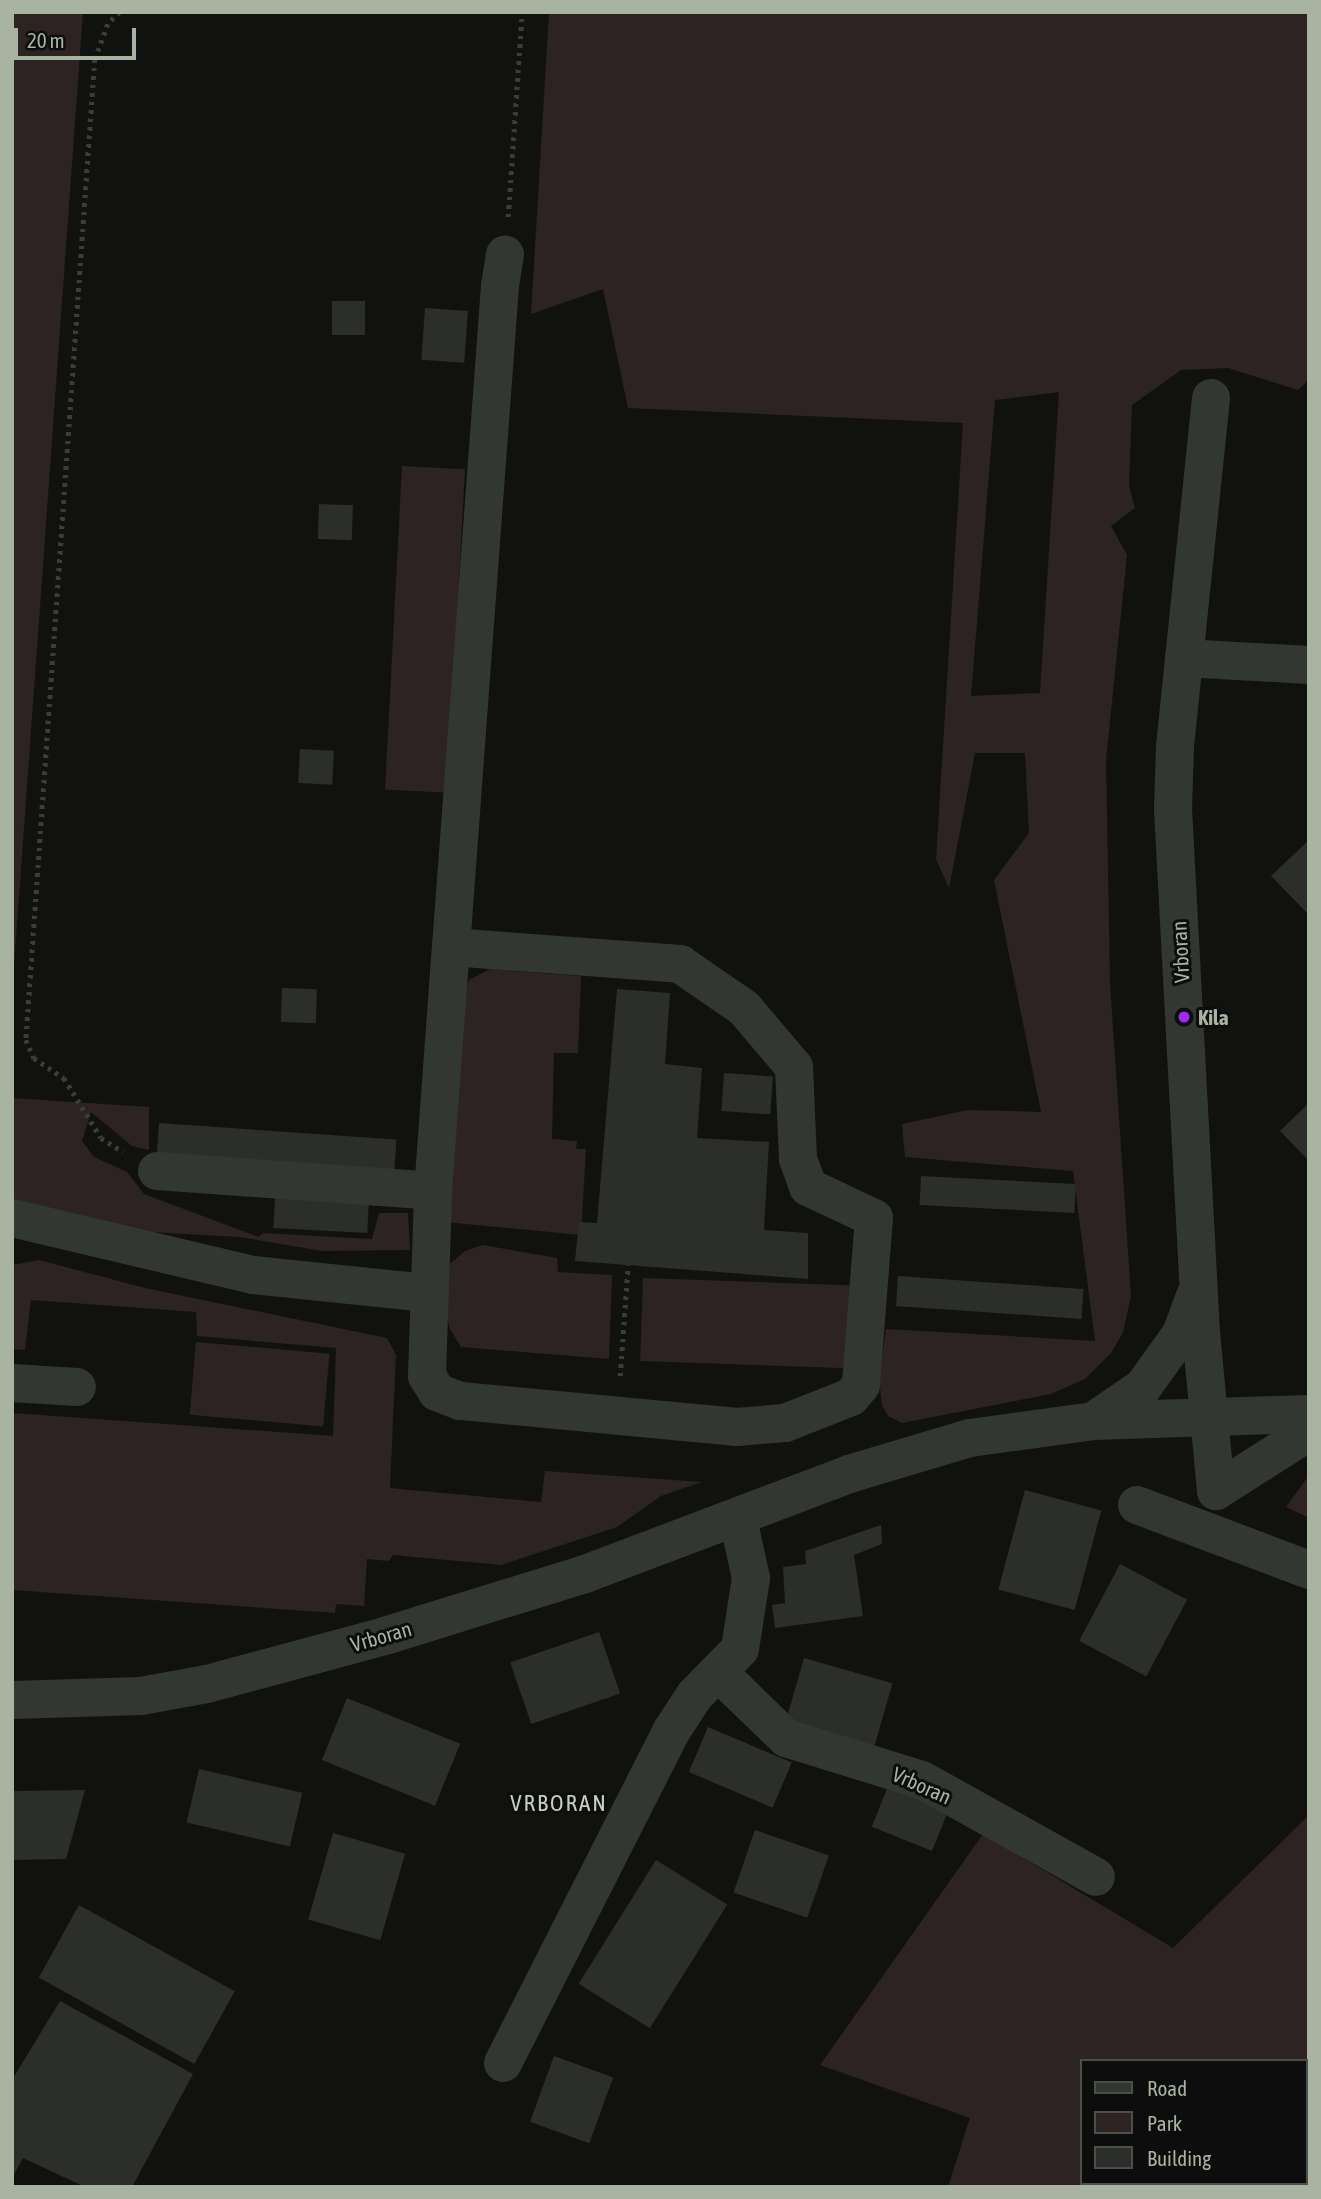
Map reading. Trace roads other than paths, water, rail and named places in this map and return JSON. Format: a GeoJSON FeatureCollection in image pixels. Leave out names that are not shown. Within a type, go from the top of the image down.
{"type":"FeatureCollection","features":[{"type":"Feature","properties":{"kind":"street"},"geometry":{"type":"LineString","coordinates":[[451,947],[680,964],[744,1008],[794,1067],[798,1159],[808,1187],[874,1218],[861,1385],[851,1397],[812,1414],[761,1426],[460,1401],[437,1392],[427,1376],[427,1293],[433,1191],[451,947],[505,254]]}},
{"type":"Feature","properties":{"kind":"street","name":"Vrboran"},"geometry":{"type":"LineString","coordinates":[[1208,1414],[1173,809],[1184,658],[1211,398]]}},
{"type":"Feature","properties":{"kind":"street"},"geometry":{"type":"LineString","coordinates":[[1184,658],[1309,665]]}},
{"type":"Feature","properties":{"kind":"street"},"geometry":{"type":"LineString","coordinates":[[157,1171],[433,1191]]}},
{"type":"Feature","properties":{"kind":"street"},"geometry":{"type":"LineString","coordinates":[[12,1218],[253,1275],[427,1293]]}},
{"type":"Feature","properties":{"kind":"street"},"geometry":{"type":"LineString","coordinates":[[1094,1421],[1143,1387],[1181,1334],[1199,1284]]}},
{"type":"Feature","properties":{"kind":"street"},"geometry":{"type":"LineString","coordinates":[[12,1382],[78,1387]]}},
{"type":"Feature","properties":{"kind":"street"},"geometry":{"type":"LineString","coordinates":[[1208,1414],[1216,1491],[1309,1432]]}},
{"type":"Feature","properties":{"kind":"street","name":"Vrboran"},"geometry":{"type":"LineString","coordinates":[[12,1700],[141,1696],[207,1684],[586,1574],[738,1519],[849,1474],[970,1438],[1094,1421],[1208,1414],[1309,1414]]}},
{"type":"Feature","properties":{"kind":"street"},"geometry":{"type":"LineString","coordinates":[[1137,1505],[1309,1570]]}},
{"type":"Feature","properties":{"kind":"street"},"geometry":{"type":"LineString","coordinates":[[503,2063],[671,1730],[740,1649],[746,1627],[751,1578],[738,1519]]}},
{"type":"Feature","properties":{"kind":"street","name":"Vrboran"},"geometry":{"type":"LineString","coordinates":[[718,1672],[786,1738],[922,1780],[1096,1877]]}},
{"type":"Feature","properties":{"kind":"place","name":"Kila"},"geometry":{"type":"Point","coordinates":[1184,1017]}},
{"type":"Feature","properties":{"kind":"district","name":"VRBORAN"},"geometry":{"type":"Point","coordinates":[559,1803]}}]}
